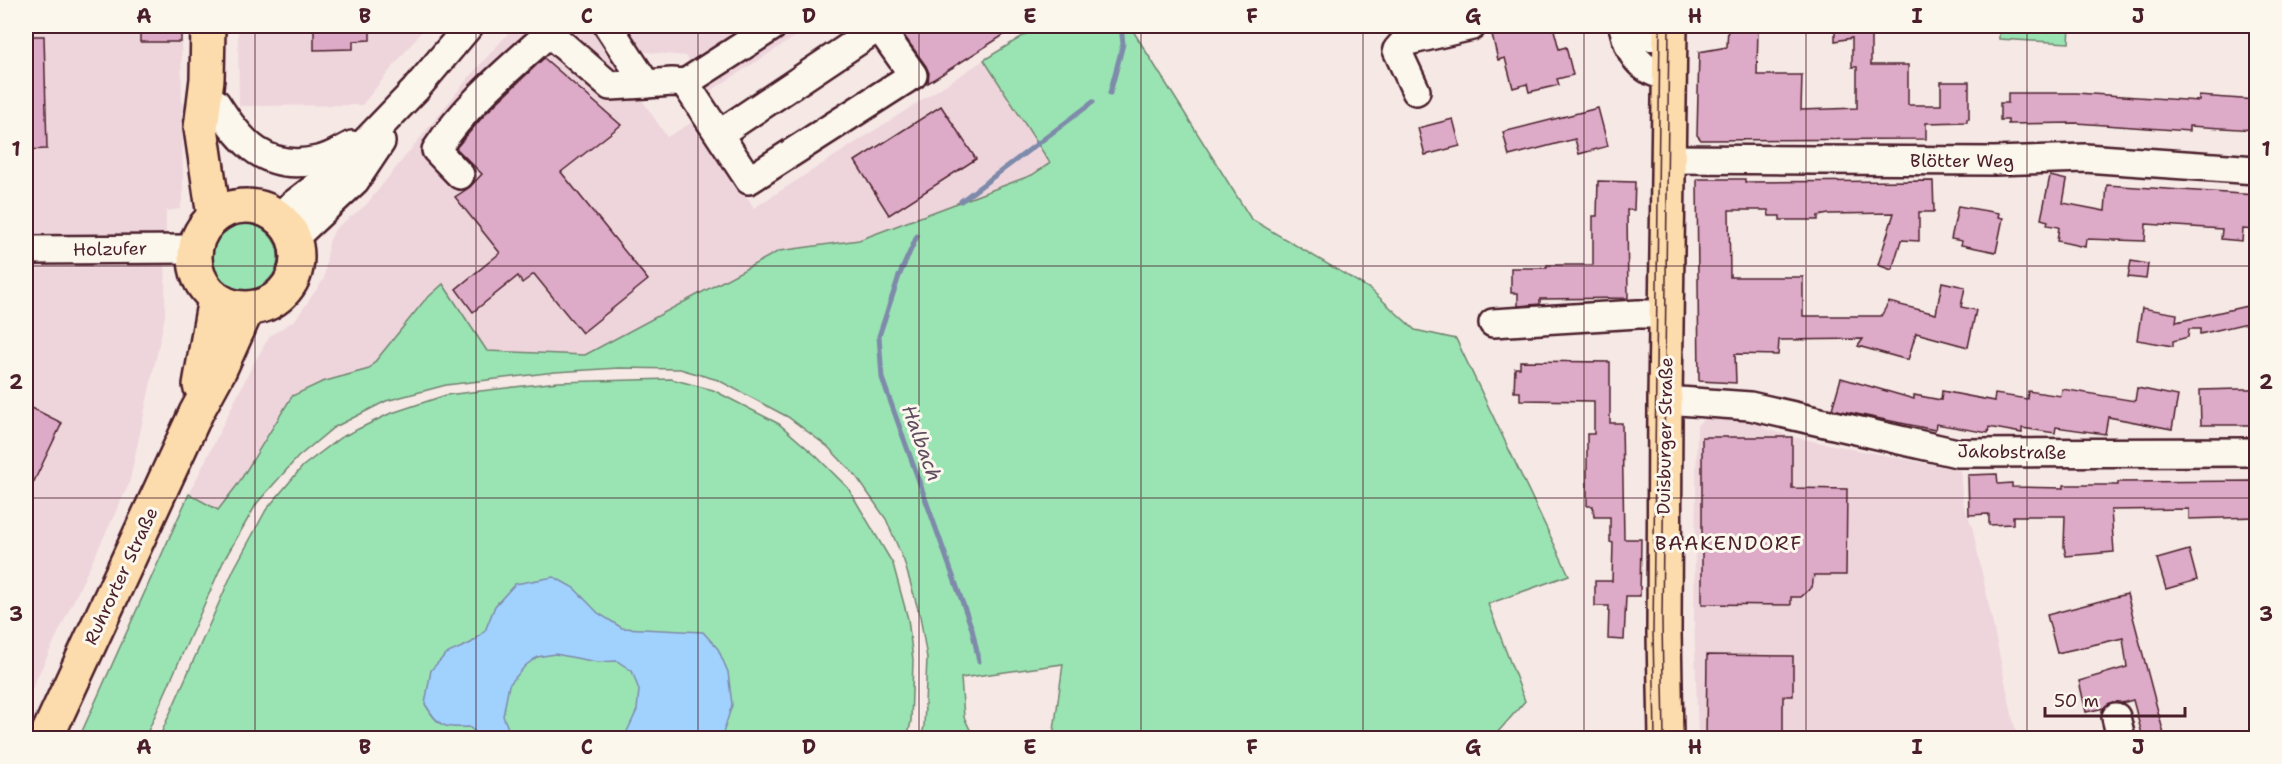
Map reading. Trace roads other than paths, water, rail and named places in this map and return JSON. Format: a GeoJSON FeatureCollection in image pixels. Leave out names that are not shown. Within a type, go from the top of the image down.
{"type":"FeatureCollection","features":[{"type":"Feature","properties":{"kind":"main road"},"geometry":{"type":"LineString","coordinates":[[208,26],[208,103],[224,154],[227,211]]}},
{"type":"Feature","properties":{"kind":"main road","name":"Duisburger Straße"},"geometry":{"type":"LineString","coordinates":[[1666,738],[1665,400],[1670,30]]}},
{"type":"Feature","properties":{"kind":"main road"},"geometry":{"type":"LineString","coordinates":[[253,206],[266,209],[286,227],[297,254],[296,270],[289,286],[278,298],[263,306],[247,309],[230,306],[215,298],[205,289],[194,263],[194,249],[205,225],[227,211],[253,206]]}},
{"type":"Feature","properties":{"kind":"main road","name":"Ruhrorter Straße"},"geometry":{"type":"LineString","coordinates":[[196,413],[215,298]]}},
{"type":"Feature","properties":{"kind":"main road","name":"Ruhrorter Straße"},"geometry":{"type":"LineString","coordinates":[[46,738],[196,413],[220,369],[247,309]]}},
{"type":"Feature","properties":{"kind":"street"},"geometry":{"type":"LineString","coordinates":[[286,227],[367,138],[415,90],[469,26]]}},
{"type":"Feature","properties":{"kind":"street"},"geometry":{"type":"LineString","coordinates":[[608,26],[719,134],[749,180],[913,75],[879,27],[719,134]]}},
{"type":"Feature","properties":{"kind":"street"},"geometry":{"type":"LineString","coordinates":[[460,175],[436,150],[451,127],[505,72],[549,33],[610,86],[668,83],[770,26]]}},
{"type":"Feature","properties":{"kind":"street"},"geometry":{"type":"LineString","coordinates":[[1416,90],[1397,50],[1404,42],[1472,26]]}},
{"type":"Feature","properties":{"kind":"street"},"geometry":{"type":"LineString","coordinates":[[1623,26],[1643,38],[1670,30]]}},
{"type":"Feature","properties":{"kind":"street"},"geometry":{"type":"LineString","coordinates":[[1623,26],[1627,44],[1645,69],[1658,75],[1669,76]]}},
{"type":"Feature","properties":{"kind":"street"},"geometry":{"type":"LineString","coordinates":[[286,227],[355,181],[415,90]]}},
{"type":"Feature","properties":{"kind":"street"},"geometry":{"type":"LineString","coordinates":[[208,103],[246,144],[260,154],[275,160],[295,163],[320,160],[367,138]]}},
{"type":"Feature","properties":{"kind":"street","name":"Blötter Weg"},"geometry":{"type":"LineString","coordinates":[[1667,159],[1994,161],[2085,159],[2256,170]]}},
{"type":"Feature","properties":{"kind":"street","name":"Holzufer"},"geometry":{"type":"LineString","coordinates":[[26,250],[194,249]]}},
{"type":"Feature","properties":{"kind":"street"},"geometry":{"type":"LineString","coordinates":[[1493,323],[1666,314]]}},
{"type":"Feature","properties":{"kind":"street","name":"Jakobstraße"},"geometry":{"type":"LineString","coordinates":[[1665,400],[1750,406],[1957,453],[2256,452]]}},
{"type":"Feature","properties":{"kind":"water"},"geometry":{"type":"Polygon","coordinates":[[[554,577],[574,588],[598,613],[622,628],[703,632],[718,649],[728,672],[732,705],[723,733],[715,738],[624,738],[637,710],[639,690],[632,671],[617,661],[597,662],[555,654],[537,657],[525,666],[509,685],[503,716],[512,738],[483,738],[469,727],[453,727],[438,722],[425,704],[431,670],[446,654],[471,643],[485,631],[495,606],[515,584],[554,577]]]}},
{"type":"Feature","properties":{"kind":"waterway","name":"Halbach"},"geometry":{"type":"LineString","coordinates":[[1110,93],[1123,44],[1121,26]]}},
{"type":"Feature","properties":{"kind":"waterway","name":"Halbach"},"geometry":{"type":"LineString","coordinates":[[961,201],[1093,102]]}},
{"type":"Feature","properties":{"kind":"waterway","name":"Halbach"},"geometry":{"type":"LineString","coordinates":[[917,236],[899,276],[879,336],[882,378],[972,629],[979,661]]}},
{"type":"Feature","properties":{"kind":"tram line"},"geometry":{"type":"LineString","coordinates":[[1655,738],[1653,632],[1660,26]]}},
{"type":"Feature","properties":{"kind":"tram line"},"geometry":{"type":"LineString","coordinates":[[1664,738],[1662,621],[1669,26]]}},
{"type":"Feature","properties":{"kind":"district","name":"BAAKENDORF"},"geometry":{"type":"Point","coordinates":[1729,543]}}]}
